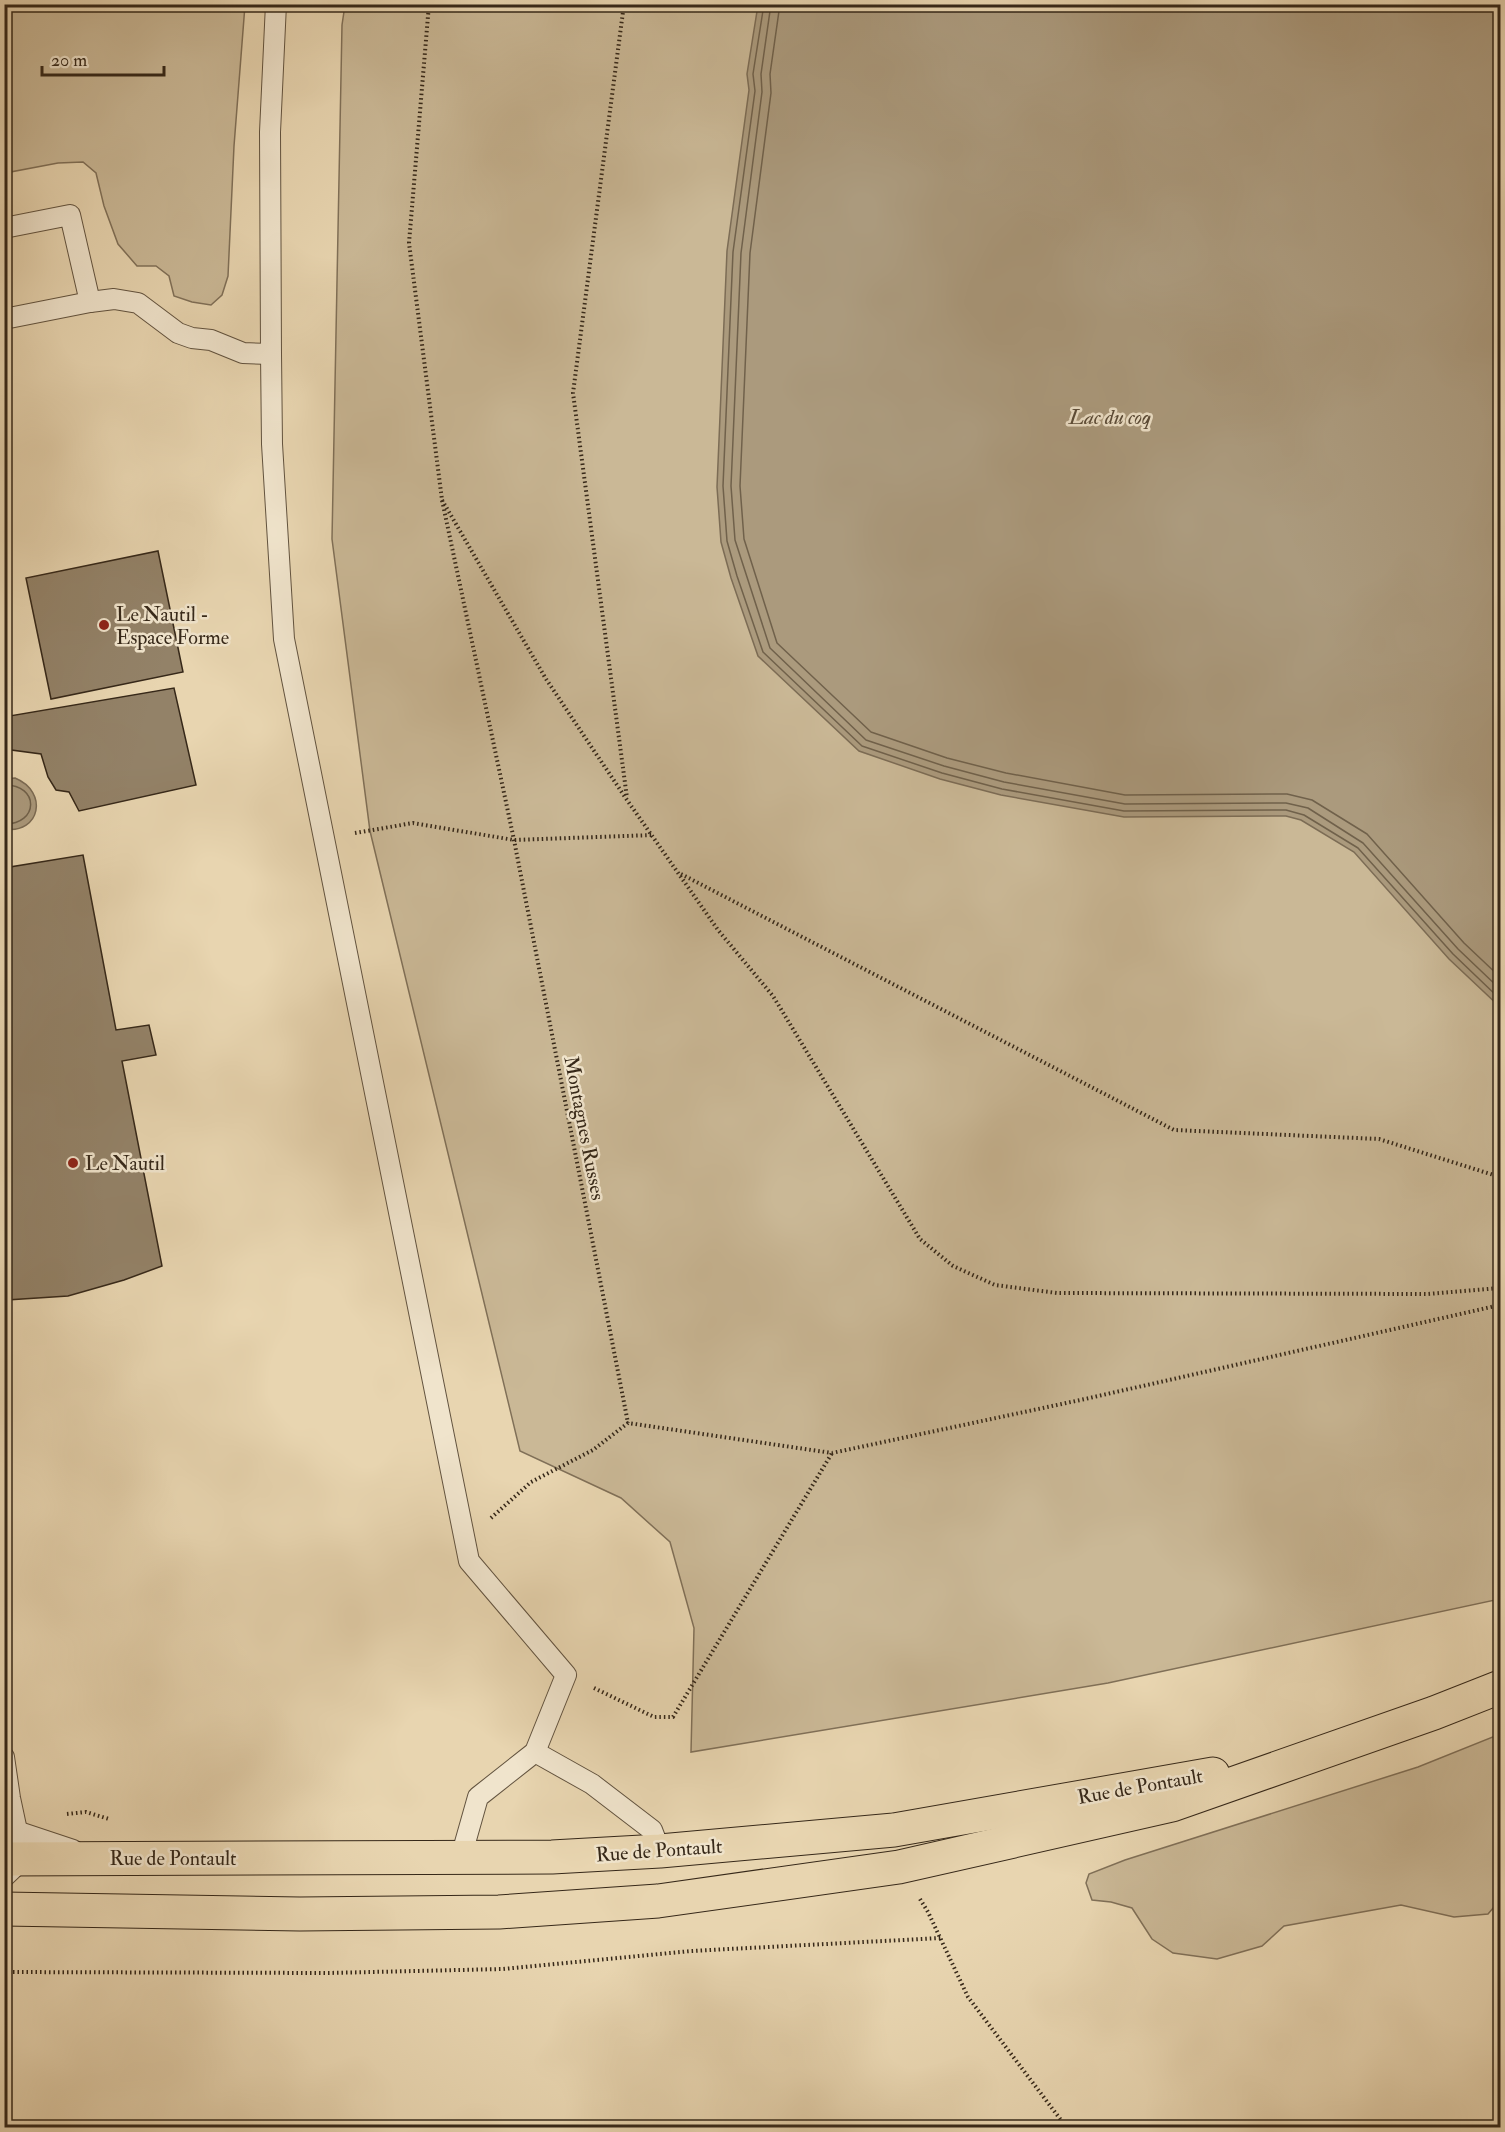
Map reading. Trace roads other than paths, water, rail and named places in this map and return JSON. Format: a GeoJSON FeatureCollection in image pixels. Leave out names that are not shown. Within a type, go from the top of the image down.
{"type":"FeatureCollection","features":[{"type":"Feature","properties":{"kind":"main road","name":"Rue de Pontault"},"geometry":{"type":"LineString","coordinates":[[12,1904],[300,1914],[500,1912],[658,1901],[899,1867],[1172,1805],[1434,1713],[1500,1687]]}},
{"type":"Feature","properties":{"kind":"main road","name":"Rue de Pontault"},"geometry":{"type":"LineString","coordinates":[[11,1852],[99,1858],[552,1857],[660,1851],[894,1830],[1306,1757]]}},
{"type":"Feature","properties":{"kind":"lane"},"geometry":{"type":"LineString","coordinates":[[276,4],[270,132],[272,444],[285,639],[469,1561],[566,1675],[535,1752],[478,1797],[461,1857]]}},
{"type":"Feature","properties":{"kind":"lane"},"geometry":{"type":"LineString","coordinates":[[4,228],[70,215],[90,303]]}},
{"type":"Feature","properties":{"kind":"lane"},"geometry":{"type":"LineString","coordinates":[[4,319],[114,299],[138,303],[178,333],[192,338],[211,340],[243,352],[271,354]]}},
{"type":"Feature","properties":{"kind":"lane"},"geometry":{"type":"LineString","coordinates":[[535,1752],[592,1784],[652,1830],[660,1851]]}},
{"type":"Feature","properties":{"kind":"lane"},"geometry":{"type":"LineString","coordinates":[[4,1757],[10,1798],[11,1852]]}},
{"type":"Feature","properties":{"kind":"water","name":"Lac du coq"},"geometry":{"type":"Polygon","coordinates":[[[758,5],[1500,5],[1500,1007],[1449,959],[1354,852],[1301,820],[1286,816],[1124,817],[1001,795],[940,779],[859,751],[758,656],[721,542],[717,487],[727,251],[749,90],[747,74],[758,5]]]}},
{"type":"Feature","properties":{"kind":"water"},"geometry":{"type":"Polygon","coordinates":[[[15,778],[26,784],[33,793],[36,811],[33,819],[26,825],[17,829],[5,829],[5,779],[15,778]]]}},
{"type":"Feature","properties":{"kind":"place","name":"Le Nautil - Espace Forme"},"geometry":{"type":"Point","coordinates":[104,625]}},
{"type":"Feature","properties":{"kind":"place","name":"Le Nautil"},"geometry":{"type":"Point","coordinates":[73,1163]}}]}
